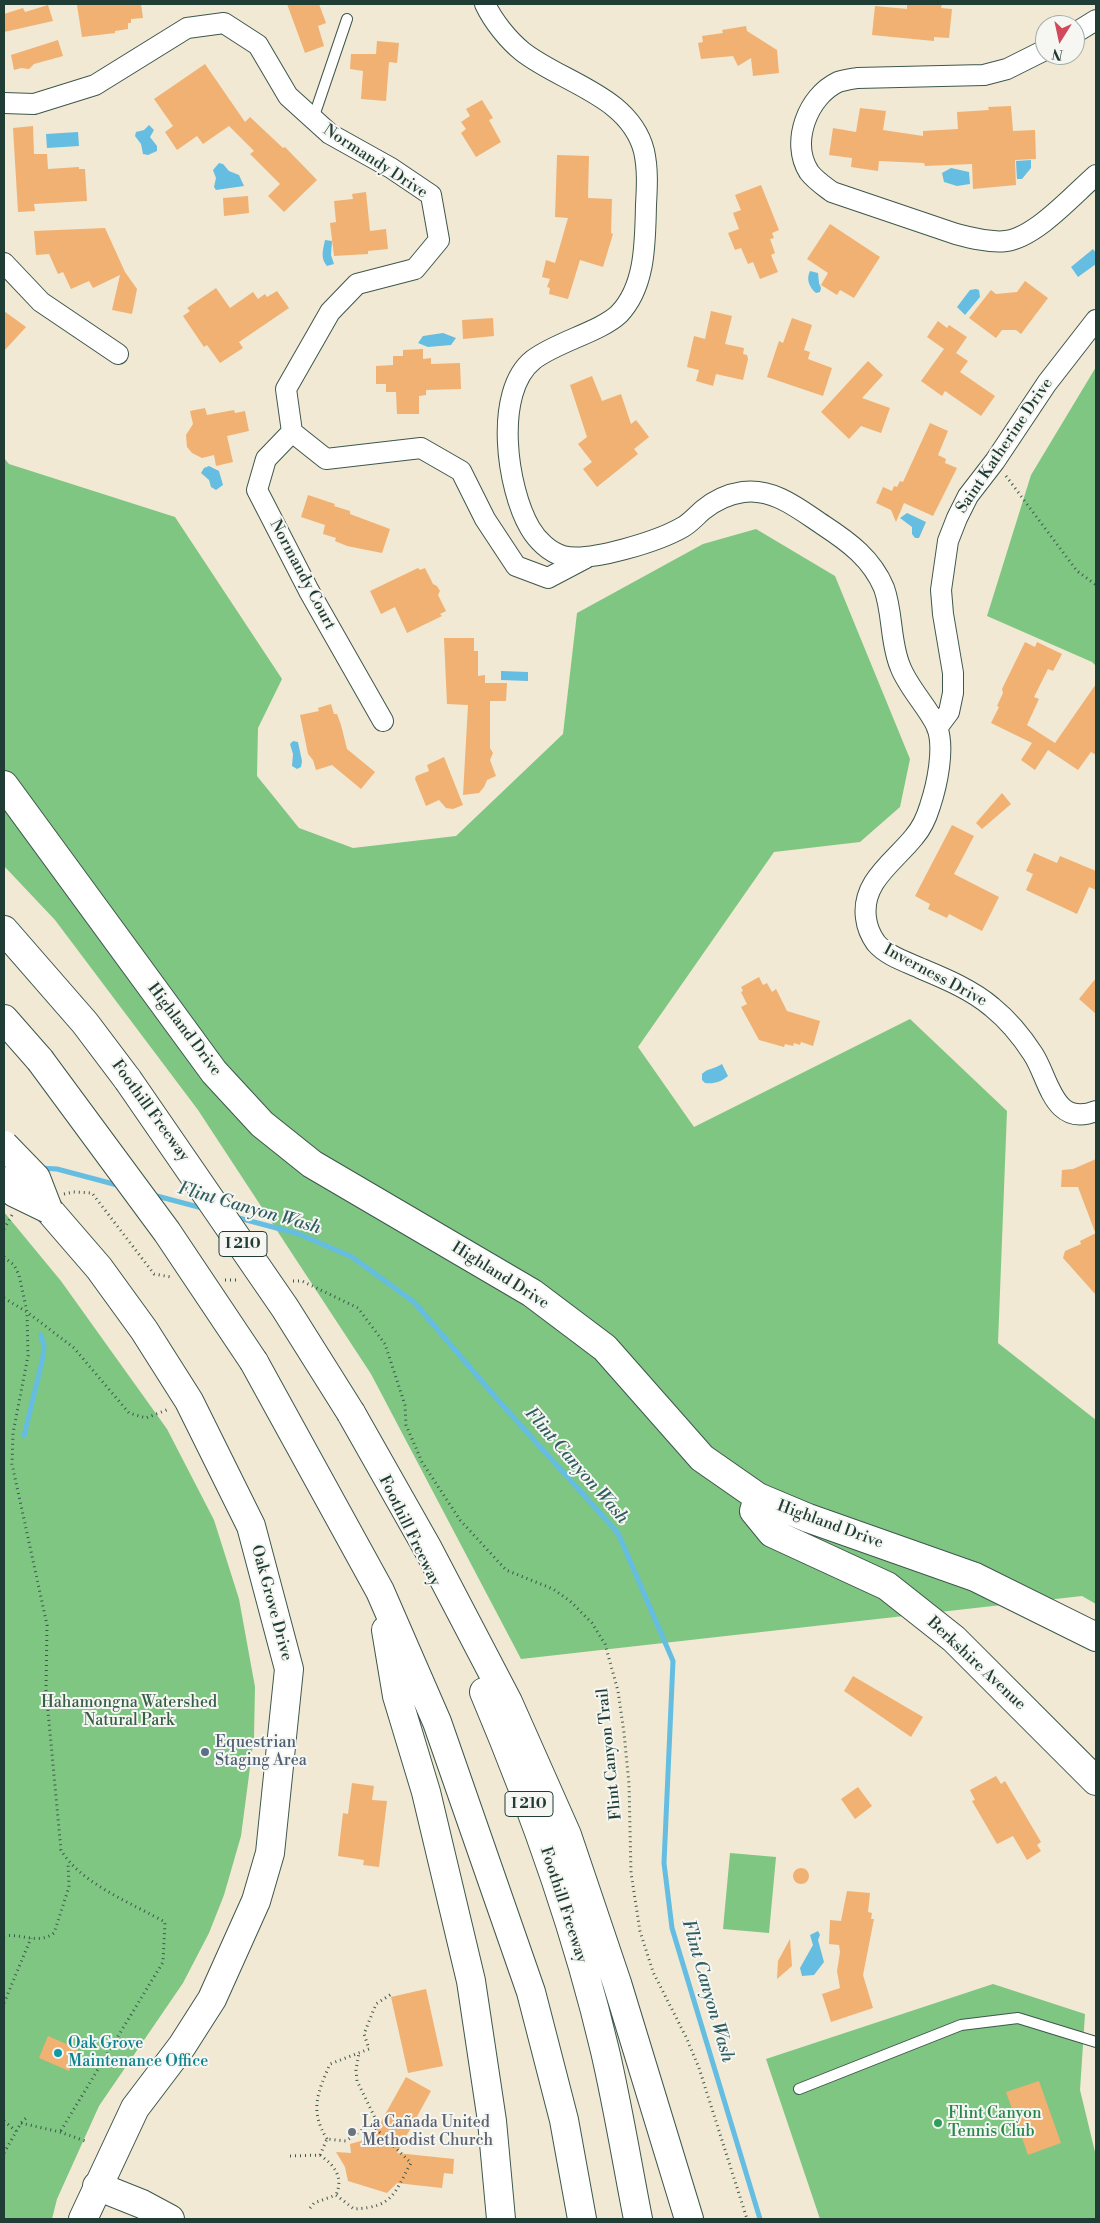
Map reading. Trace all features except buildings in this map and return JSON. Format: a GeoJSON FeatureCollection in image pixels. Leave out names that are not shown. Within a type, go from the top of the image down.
{"type":"FeatureCollection","features":[{"type":"Feature","properties":{"kind":"main road","name":"Highland Drive"},"geometry":{"type":"LineString","coordinates":[[4,784],[214,1072],[262,1124],[312,1164],[532,1293],[605,1348],[702,1458],[758,1497],[808,1518],[975,1577],[1096,1637]]}},
{"type":"Feature","properties":{"kind":"main road","name":"Foothill Freeway"},"geometry":{"type":"LineString","coordinates":[[4,930],[85,1023],[128,1080],[280,1300],[351,1413],[417,1544],[462,1640],[507,1746],[542,1838],[578,1949],[605,2052],[638,2219]]}},
{"type":"Feature","properties":{"kind":"main road"},"geometry":{"type":"LineString","coordinates":[[4,1019],[40,1060],[167,1232],[254,1362],[380,1591],[437,1722],[531,1992],[564,2120],[582,2219]]}},
{"type":"Feature","properties":{"kind":"main road","name":"Oak Grove Drive"},"geometry":{"type":"LineString","coordinates":[[4,1145],[36,1178],[48,1209],[99,1268],[144,1330],[189,1401],[251,1526],[289,1669],[270,1854],[256,1901],[212,1999],[182,2046],[135,2108],[83,2219]]}},
{"type":"Feature","properties":{"kind":"main road","name":"Oak Grove Drive"},"geometry":{"type":"LineString","coordinates":[[4,1181],[15,1193],[48,1209]]}},
{"type":"Feature","properties":{"kind":"main road"},"geometry":{"type":"LineString","coordinates":[[351,1413],[428,1549],[508,1702],[567,1835],[617,1983],[689,2219]]}},
{"type":"Feature","properties":{"kind":"main road","name":"Berkshire Avenue"},"geometry":{"type":"LineString","coordinates":[[758,1497],[754,1511],[772,1532],[887,1586],[954,1639],[1096,1781]]}},
{"type":"Feature","properties":{"kind":"main road"},"geometry":{"type":"LineString","coordinates":[[380,1591],[397,1696],[426,1792],[471,1981],[492,2121],[501,2219]]}},
{"type":"Feature","properties":{"kind":"main road"},"geometry":{"type":"LineString","coordinates":[[97,2186],[142,2204],[170,2219]]}},
{"type":"Feature","properties":{"kind":"street","name":"Inverness Drive"},"geometry":{"type":"LineString","coordinates":[[485,4],[503,31],[522,51],[617,109],[634,131],[644,149],[647,176],[645,245],[639,277],[629,302],[616,318],[553,348],[530,362],[519,376],[511,397],[509,458],[515,492],[529,528],[544,546],[561,556],[586,558],[659,538],[686,526],[705,507],[726,497],[745,492],[764,493],[787,501],[851,543],[874,568],[886,592],[898,664],[910,688],[937,728],[940,767],[929,810],[915,836],[885,868],[869,892],[865,913],[868,929],[877,944],[890,954],[967,990],[992,1006],[1020,1036],[1037,1059],[1056,1103],[1071,1112],[1087,1115],[1096,1111]]}},
{"type":"Feature","properties":{"kind":"street"},"geometry":{"type":"LineString","coordinates":[[1085,27],[1096,20]]}},
{"type":"Feature","properties":{"kind":"street","name":"Normandy Drive"},"geometry":{"type":"LineString","coordinates":[[4,103],[34,104],[94,85],[187,28],[224,22],[258,45],[288,96],[330,134],[391,168],[431,195],[438,240],[415,269],[357,284],[330,312],[286,390],[292,432]]}},
{"type":"Feature","properties":{"kind":"street"},"geometry":{"type":"LineString","coordinates":[[1035,55],[1007,69],[984,75],[857,78],[839,82],[816,100],[807,114],[802,136],[804,162],[821,185],[832,192],[956,234],[971,238],[1005,241],[1025,235],[1042,224],[1096,175]]}},
{"type":"Feature","properties":{"kind":"street"},"geometry":{"type":"LineString","coordinates":[[4,263],[41,302],[118,354]]}},
{"type":"Feature","properties":{"kind":"street","name":"Saint Katherine Drive"},"geometry":{"type":"LineString","coordinates":[[937,728],[949,712],[953,693],[953,672],[941,590],[943,565],[957,518],[968,496],[995,461],[1047,383],[1096,320]]}},
{"type":"Feature","properties":{"kind":"street"},"geometry":{"type":"LineString","coordinates":[[292,432],[326,458],[420,448],[460,471],[485,519],[516,566],[548,578],[586,558]]}},
{"type":"Feature","properties":{"kind":"street","name":"Normandy Court"},"geometry":{"type":"LineString","coordinates":[[292,432],[266,459],[257,490],[309,591],[383,721]]}},
{"type":"Feature","properties":{"kind":"lane"},"geometry":{"type":"LineString","coordinates":[[313,119],[347,19]]}},
{"type":"Feature","properties":{"kind":"lane"},"geometry":{"type":"LineString","coordinates":[[799,2089],[961,2025],[1018,2018],[1096,2042]]}},
{"type":"Feature","properties":{"kind":"path"},"geometry":{"type":"LineString","coordinates":[[995,461],[1077,571],[1096,585]]}},
{"type":"Feature","properties":{"kind":"path"},"geometry":{"type":"LineString","coordinates":[[73,1192],[92,1193],[154,1274],[172,1277]]}},
{"type":"Feature","properties":{"kind":"path"},"geometry":{"type":"LineString","coordinates":[[4,1229],[14,1212]]}},
{"type":"Feature","properties":{"kind":"path"},"geometry":{"type":"LineString","coordinates":[[4,1256],[14,1265],[19,1276],[27,1312],[28,1356],[12,1433],[12,1464],[45,1609],[47,1625],[46,1690],[58,1836],[61,1850],[68,1862],[83,1876],[165,1922],[163,1962],[60,2132]]}},
{"type":"Feature","properties":{"kind":"path"},"geometry":{"type":"LineString","coordinates":[[218,1280],[246,1280]]}},
{"type":"Feature","properties":{"kind":"path","name":"Flint Canyon Trail"},"geometry":{"type":"LineString","coordinates":[[284,1281],[302,1281],[358,1308],[385,1344],[405,1405],[406,1425],[422,1462],[448,1503],[498,1563],[517,1576],[553,1589],[570,1601],[592,1623],[605,1644],[618,1691],[624,1733],[631,1873],[640,1931],[653,1972],[666,2002],[686,2037],[698,2068],[747,2219]]}},
{"type":"Feature","properties":{"kind":"path"},"geometry":{"type":"LineString","coordinates":[[4,1298],[27,1312],[82,1355],[124,1408],[134,1416],[150,1417],[189,1401]]}},
{"type":"Feature","properties":{"kind":"path"},"geometry":{"type":"LineString","coordinates":[[4,1936],[45,1938],[55,1930],[69,1887],[68,1862]]}},
{"type":"Feature","properties":{"kind":"path"},"geometry":{"type":"LineString","coordinates":[[4,2003],[31,1938]]}},
{"type":"Feature","properties":{"kind":"path"},"geometry":{"type":"LineString","coordinates":[[320,2155],[327,2139],[317,2117],[318,2092],[330,2064],[369,2049],[364,2034],[376,2004],[393,1994]]}},
{"type":"Feature","properties":{"kind":"path"},"geometry":{"type":"LineString","coordinates":[[359,2054],[356,2070],[357,2081],[376,2120],[373,2126]]}},
{"type":"Feature","properties":{"kind":"path"},"geometry":{"type":"LineString","coordinates":[[4,2153],[21,2122],[28,2116]]}},
{"type":"Feature","properties":{"kind":"path"},"geometry":{"type":"LineString","coordinates":[[4,2121],[16,2131]]}},
{"type":"Feature","properties":{"kind":"path"},"geometry":{"type":"LineString","coordinates":[[21,2122],[60,2132],[88,2142]]}},
{"type":"Feature","properties":{"kind":"path"},"geometry":{"type":"LineString","coordinates":[[327,2139],[346,2141],[369,2125],[373,2126],[411,2163],[395,2195],[375,2206],[354,2209],[336,2195]]}},
{"type":"Feature","properties":{"kind":"path"},"geometry":{"type":"LineString","coordinates":[[290,2156],[320,2155],[333,2165],[338,2174],[339,2188],[336,2195],[314,2203],[310,2208]]}},
{"type":"Feature","properties":{"kind":"green space"},"geometry":{"type":"Polygon","coordinates":[[[1096,367],[1096,666],[1092,662],[987,616],[1031,475],[1096,367]]]}},
{"type":"Feature","properties":{"kind":"green space"},"geometry":{"type":"Polygon","coordinates":[[[4,458],[9,464],[175,517],[282,679],[258,728],[257,776],[299,828],[353,848],[456,836],[563,734],[577,613],[703,544],[756,529],[835,576],[910,759],[900,807],[860,842],[774,852],[638,1047],[694,1127],[910,1019],[1007,1111],[998,1343],[1096,1420],[1096,1604],[1082,1596],[521,1659],[371,1374],[198,1110],[55,920],[4,866],[4,458]]]}},
{"type":"Feature","properties":{"kind":"green space","name":"Hahamongna Watershed Natural Park"},"geometry":{"type":"Polygon","coordinates":[[[4,1212],[61,1281],[167,1429],[214,1520],[239,1599],[255,1687],[254,1737],[241,1836],[224,1895],[209,1933],[183,1983],[99,2106],[57,2199],[52,2219],[4,2219],[4,1212]]]}},
{"type":"Feature","properties":{"kind":"green space"},"geometry":{"type":"Polygon","coordinates":[[[730,1853],[776,1857],[769,1933],[723,1929],[730,1853]]]}},
{"type":"Feature","properties":{"kind":"green space","name":"Flint Canyon Tennis Club"},"geometry":{"type":"Polygon","coordinates":[[[993,1984],[1085,2014],[1080,2090],[1096,2156],[1096,2219],[820,2219],[766,2059],[993,1984]]]}},
{"type":"Feature","properties":{"kind":"water"},"geometry":{"type":"Polygon","coordinates":[[[149,125],[154,130],[150,137],[157,146],[157,151],[148,155],[143,154],[141,144],[135,136],[136,132],[144,130],[149,125]]]}},
{"type":"Feature","properties":{"kind":"water"},"geometry":{"type":"Polygon","coordinates":[[[78,132],[79,146],[47,148],[46,134],[78,132]]]}},
{"type":"Feature","properties":{"kind":"water"},"geometry":{"type":"Polygon","coordinates":[[[1031,160],[1031,168],[1022,179],[1017,179],[1016,161],[1031,160]]]}},
{"type":"Feature","properties":{"kind":"water"},"geometry":{"type":"Polygon","coordinates":[[[219,163],[223,164],[229,171],[239,175],[244,186],[216,190],[214,187],[216,178],[213,170],[219,163]]]}},
{"type":"Feature","properties":{"kind":"water"},"geometry":{"type":"Polygon","coordinates":[[[951,168],[969,172],[970,184],[957,186],[944,182],[942,173],[951,168]]]}},
{"type":"Feature","properties":{"kind":"water"},"geometry":{"type":"Polygon","coordinates":[[[325,240],[332,241],[331,255],[334,264],[327,266],[323,257],[325,240]]]}},
{"type":"Feature","properties":{"kind":"water"},"geometry":{"type":"Polygon","coordinates":[[[1093,249],[1096,253],[1096,264],[1078,277],[1071,267],[1093,249]]]}},
{"type":"Feature","properties":{"kind":"water"},"geometry":{"type":"Polygon","coordinates":[[[810,271],[818,273],[820,292],[816,293],[810,286],[808,277],[810,271]]]}},
{"type":"Feature","properties":{"kind":"water"},"geometry":{"type":"Polygon","coordinates":[[[970,290],[979,290],[980,297],[965,315],[957,307],[970,290]]]}},
{"type":"Feature","properties":{"kind":"water"},"geometry":{"type":"Polygon","coordinates":[[[443,333],[456,338],[451,345],[428,347],[418,343],[423,336],[443,333]]]}},
{"type":"Feature","properties":{"kind":"water"},"geometry":{"type":"Polygon","coordinates":[[[209,466],[219,471],[223,485],[216,490],[211,487],[209,480],[201,473],[204,468],[209,466]]]}},
{"type":"Feature","properties":{"kind":"water"},"geometry":{"type":"Polygon","coordinates":[[[907,513],[926,522],[919,538],[915,538],[912,534],[912,527],[900,518],[907,513]]]}},
{"type":"Feature","properties":{"kind":"water"},"geometry":{"type":"Polygon","coordinates":[[[501,671],[528,672],[528,681],[501,680],[501,671]]]}},
{"type":"Feature","properties":{"kind":"water"},"geometry":{"type":"Polygon","coordinates":[[[293,741],[298,742],[302,761],[301,767],[297,769],[292,766],[293,754],[290,744],[293,741]]]}},
{"type":"Feature","properties":{"kind":"water"},"geometry":{"type":"Polygon","coordinates":[[[722,1064],[728,1076],[723,1080],[705,1083],[702,1080],[704,1072],[722,1064]]]}},
{"type":"Feature","properties":{"kind":"water"},"geometry":{"type":"Polygon","coordinates":[[[818,1931],[820,1935],[818,1940],[824,1962],[814,1975],[802,1976],[800,1968],[813,1945],[810,1935],[818,1931]]]}},
{"type":"Feature","properties":{"kind":"waterway","name":"Flint Canyon Wash"},"geometry":{"type":"LineString","coordinates":[[39,1168],[57,1169],[121,1186]]}},
{"type":"Feature","properties":{"kind":"waterway","name":"Flint Canyon Wash"},"geometry":{"type":"LineString","coordinates":[[153,1195],[206,1209]]}},
{"type":"Feature","properties":{"kind":"waterway","name":"Flint Canyon Wash"},"geometry":{"type":"LineString","coordinates":[[235,1217],[299,1234],[352,1257],[414,1302],[497,1399],[618,1533],[673,1661],[664,1863],[672,1928],[760,2219]]}},
{"type":"Feature","properties":{"kind":"waterway"},"geometry":{"type":"LineString","coordinates":[[24,1436],[43,1357],[44,1346],[41,1335]]}},
{"type":"Feature","properties":{"kind":"place","name":"Equestrian Staging Area"},"geometry":{"type":"Point","coordinates":[205,1752]}},
{"type":"Feature","properties":{"kind":"place","name":"Oak Grove Maintenance Office"},"geometry":{"type":"Point","coordinates":[58,2053]}},
{"type":"Feature","properties":{"kind":"place","name":"Flint Canyon Tennis Club"},"geometry":{"type":"Point","coordinates":[938,2123]}},
{"type":"Feature","properties":{"kind":"place","name":"La Cañada United Methodist Church"},"geometry":{"type":"Point","coordinates":[352,2132]}}]}
